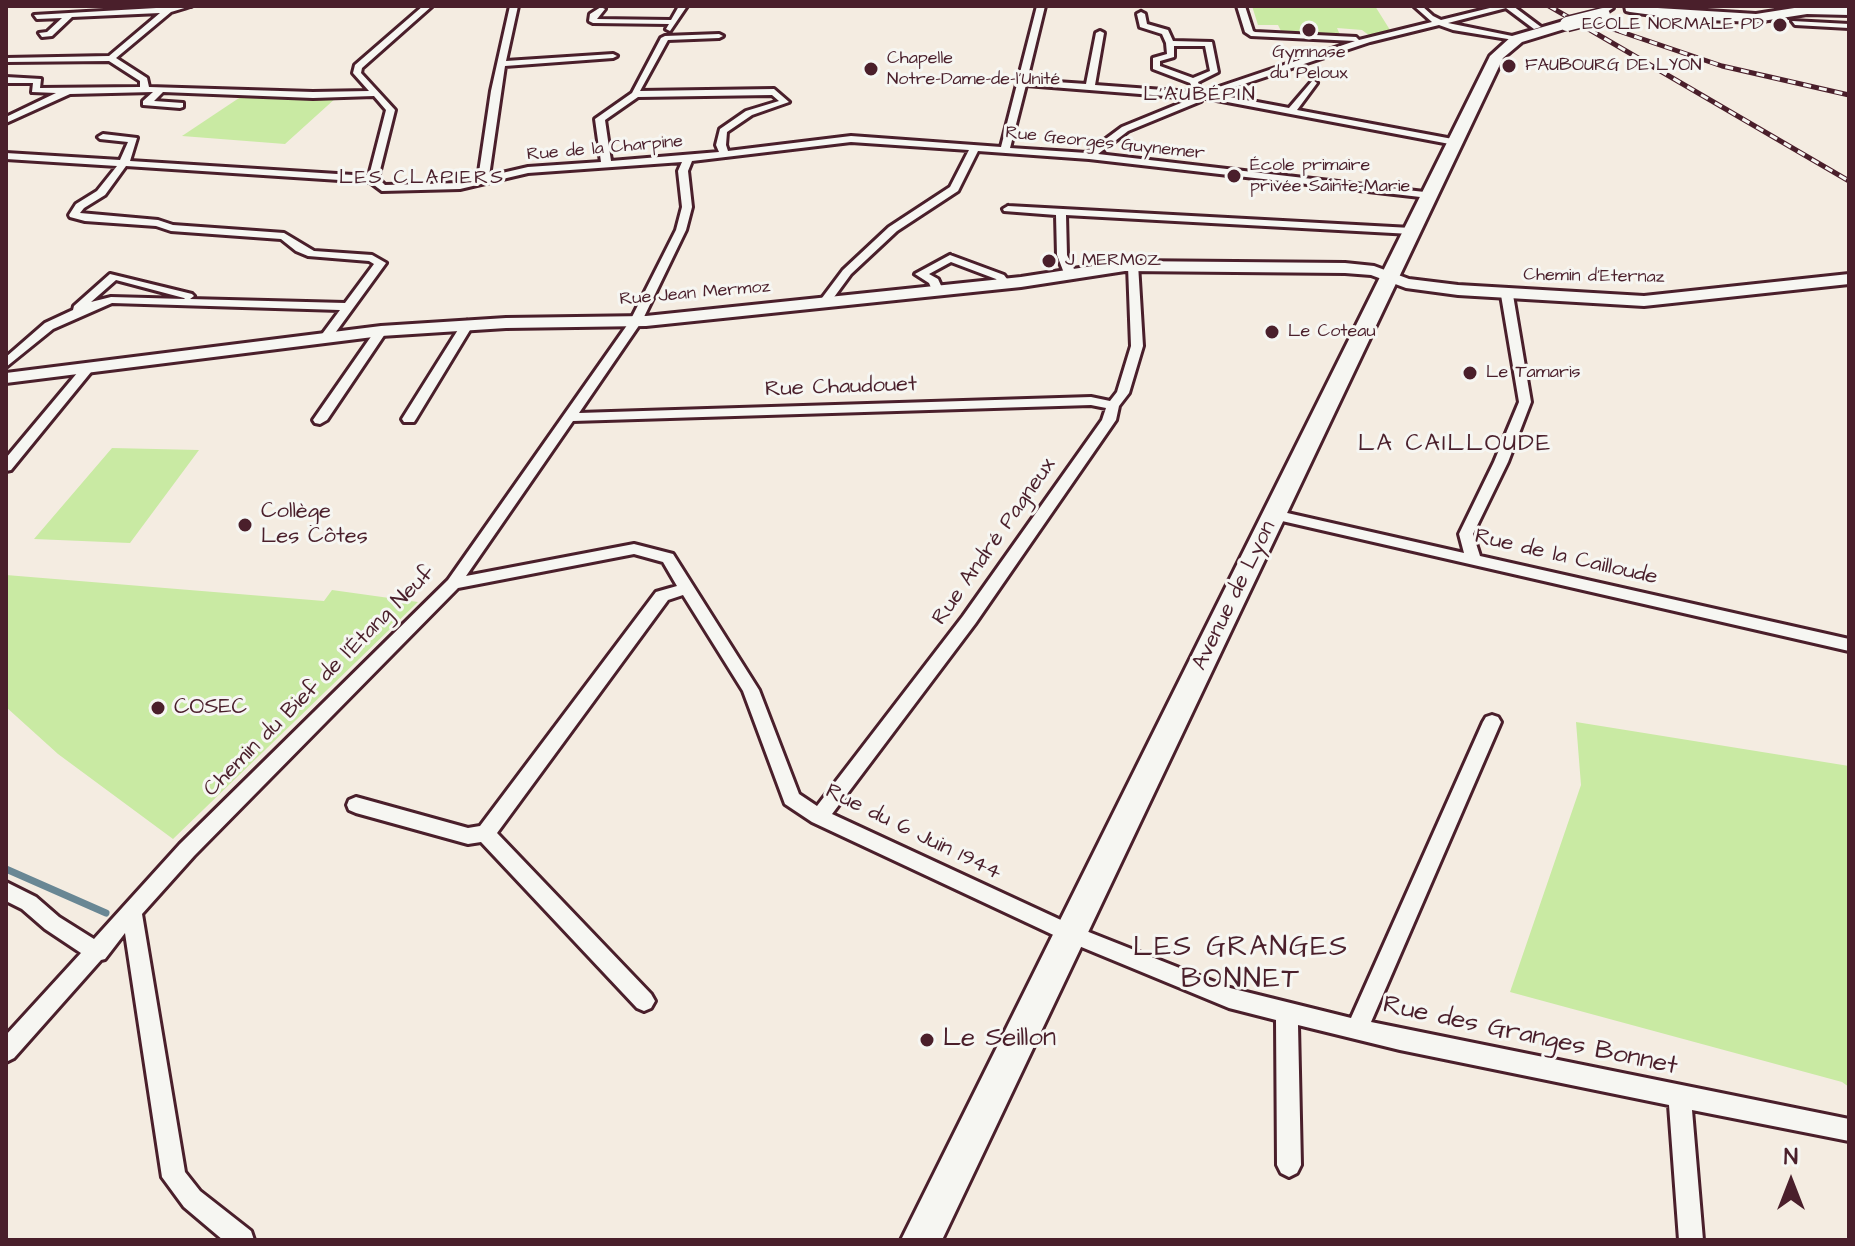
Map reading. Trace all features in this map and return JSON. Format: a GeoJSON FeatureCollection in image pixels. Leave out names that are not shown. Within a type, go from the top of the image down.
{"type":"FeatureCollection","features":[{"type":"Feature","properties":{"kind":"main road","name":"Avenue de Lyon"},"geometry":{"type":"LineString","coordinates":[[921,1240],[1497,56],[1517,39],[1536,30],[1618,9],[1683,15],[1742,12],[1771,17],[1807,10],[1849,11]]}},
{"type":"Feature","properties":{"kind":"street"},"geometry":{"type":"LineString","coordinates":[[87,13],[96,6]]}},
{"type":"Feature","properties":{"kind":"street"},"geometry":{"type":"LineString","coordinates":[[37,17],[156,8],[168,10],[187,6]]}},
{"type":"Feature","properties":{"kind":"street"},"geometry":{"type":"LineString","coordinates":[[373,179],[391,110],[373,94],[357,73],[358,67],[428,6]]}},
{"type":"Feature","properties":{"kind":"street"},"geometry":{"type":"LineString","coordinates":[[483,181],[495,91],[514,6]]}},
{"type":"Feature","properties":{"kind":"street"},"geometry":{"type":"LineString","coordinates":[[636,94],[683,6]]}},
{"type":"Feature","properties":{"kind":"street"},"geometry":{"type":"LineString","coordinates":[[1005,149],[1041,6]]}},
{"type":"Feature","properties":{"kind":"street"},"geometry":{"type":"LineString","coordinates":[[1241,6],[1249,32],[1254,34],[1367,40]]}},
{"type":"Feature","properties":{"kind":"street"},"geometry":{"type":"LineString","coordinates":[[1418,6],[1440,23],[1517,39]]}},
{"type":"Feature","properties":{"kind":"street"},"geometry":{"type":"LineString","coordinates":[[1089,156],[1125,129],[1201,95],[1367,40],[1508,6],[1536,30]]}},
{"type":"Feature","properties":{"kind":"street"},"geometry":{"type":"LineString","coordinates":[[601,9],[593,16],[593,21],[673,22]]}},
{"type":"Feature","properties":{"kind":"street"},"geometry":{"type":"LineString","coordinates":[[145,89],[144,80],[114,63],[168,10]]}},
{"type":"Feature","properties":{"kind":"street"},"geometry":{"type":"LineString","coordinates":[[1141,14],[1143,25],[1165,32],[1170,43],[1171,55],[1156,60],[1156,67],[1193,81],[1201,95]]}},
{"type":"Feature","properties":{"kind":"street"},"geometry":{"type":"LineString","coordinates":[[42,35],[49,34],[70,15]]}},
{"type":"Feature","properties":{"kind":"street"},"geometry":{"type":"LineString","coordinates":[[1795,23],[1849,26]]}},
{"type":"Feature","properties":{"kind":"street"},"geometry":{"type":"LineString","coordinates":[[146,30],[166,29]]}},
{"type":"Feature","properties":{"kind":"street"},"geometry":{"type":"LineString","coordinates":[[1497,35],[1536,30]]}},
{"type":"Feature","properties":{"kind":"street"},"geometry":{"type":"LineString","coordinates":[[1090,87],[1100,33]]}},
{"type":"Feature","properties":{"kind":"street"},"geometry":{"type":"LineString","coordinates":[[665,38],[719,36]]}},
{"type":"Feature","properties":{"kind":"street"},"geometry":{"type":"LineString","coordinates":[[1170,43],[1209,44],[1214,72],[1193,81]]}},
{"type":"Feature","properties":{"kind":"street"},"geometry":{"type":"LineString","coordinates":[[6,60],[120,56]]}},
{"type":"Feature","properties":{"kind":"street"},"geometry":{"type":"LineString","coordinates":[[503,64],[613,56]]}},
{"type":"Feature","properties":{"kind":"street"},"geometry":{"type":"LineString","coordinates":[[6,80],[38,81],[35,90],[161,89],[313,95],[373,94]]}},
{"type":"Feature","properties":{"kind":"street"},"geometry":{"type":"LineString","coordinates":[[1024,82],[1201,95],[1455,142]]}},
{"type":"Feature","properties":{"kind":"street"},"geometry":{"type":"LineString","coordinates":[[1291,111],[1313,83]]}},
{"type":"Feature","properties":{"kind":"street"},"geometry":{"type":"LineString","coordinates":[[161,89],[146,103],[180,105]]}},
{"type":"Feature","properties":{"kind":"street"},"geometry":{"type":"LineString","coordinates":[[8,118],[68,91]]}},
{"type":"Feature","properties":{"kind":"street"},"geometry":{"type":"LineString","coordinates":[[606,162],[600,119],[636,94],[774,92],[785,102],[749,113],[723,131],[721,145],[724,153]]}},
{"type":"Feature","properties":{"kind":"street"},"geometry":{"type":"LineString","coordinates":[[103,137],[134,140],[124,163],[101,193],[80,206],[74,215],[158,223],[171,228],[284,236],[312,254],[372,258],[380,263],[326,337]]}},
{"type":"Feature","properties":{"kind":"street","name":"Rue Georges Guynemer"},"geometry":{"type":"LineString","coordinates":[[777,147],[851,139],[1005,149],[1429,195]]}},
{"type":"Feature","properties":{"kind":"street","name":"Rue de la Charpine"},"geometry":{"type":"LineString","coordinates":[[6,156],[373,179],[382,188],[392,189],[460,186],[528,170],[606,162],[688,159],[777,147]]}},
{"type":"Feature","properties":{"kind":"street"},"geometry":{"type":"LineString","coordinates":[[825,302],[847,272],[893,229],[954,189],[975,147]]}},
{"type":"Feature","properties":{"kind":"street","name":"Chemin du Bief de l'Étang Neuf"},"geometry":{"type":"LineString","coordinates":[[6,1051],[187,850],[453,584],[636,321],[681,230],[687,207],[683,171],[688,159]]}},
{"type":"Feature","properties":{"kind":"street"},"geometry":{"type":"LineString","coordinates":[[1008,209],[1411,231]]}},
{"type":"Feature","properties":{"kind":"street"},"geometry":{"type":"LineString","coordinates":[[1061,212],[1062,255],[1070,273]]}},
{"type":"Feature","properties":{"kind":"street"},"geometry":{"type":"LineString","coordinates":[[937,290],[934,281],[921,274],[950,258],[1000,277],[1004,283]]}},
{"type":"Feature","properties":{"kind":"street","name":"Rue Jean Mermoz"},"geometry":{"type":"LineString","coordinates":[[6,378],[381,331],[467,325],[636,321],[1004,283],[1134,266],[1345,268],[1388,276]]}},
{"type":"Feature","properties":{"kind":"street","name":"Rue André Pagneux"},"geometry":{"type":"LineString","coordinates":[[819,817],[969,620],[1109,420],[1113,405],[1123,393],[1137,346],[1134,266]]}},
{"type":"Feature","properties":{"kind":"street"},"geometry":{"type":"LineString","coordinates":[[67,317],[114,276],[215,304]]}},
{"type":"Feature","properties":{"kind":"street","name":"Chemin d'Eternaz"},"geometry":{"type":"LineString","coordinates":[[1388,276],[1406,283],[1507,295],[1644,301],[1849,279]]}},
{"type":"Feature","properties":{"kind":"street"},"geometry":{"type":"LineString","coordinates":[[1473,560],[1466,534],[1501,462],[1525,402],[1507,295]]}},
{"type":"Feature","properties":{"kind":"street"},"geometry":{"type":"LineString","coordinates":[[6,363],[49,326],[111,300],[348,307]]}},
{"type":"Feature","properties":{"kind":"street"},"geometry":{"type":"LineString","coordinates":[[409,419],[467,325]]}},
{"type":"Feature","properties":{"kind":"street"},"geometry":{"type":"LineString","coordinates":[[320,420],[381,331]]}},
{"type":"Feature","properties":{"kind":"street"},"geometry":{"type":"LineString","coordinates":[[6,467],[87,369]]}},
{"type":"Feature","properties":{"kind":"street","name":"Rue Chaudouet"},"geometry":{"type":"LineString","coordinates":[[571,417],[1091,401],[1113,405]]}},
{"type":"Feature","properties":{"kind":"street","name":"Rue de la Cailloude"},"geometry":{"type":"LineString","coordinates":[[1274,515],[1849,645]]}},
{"type":"Feature","properties":{"kind":"street","name":"Rue du 6 Juin 1944"},"geometry":{"type":"LineString","coordinates":[[453,584],[634,549],[668,558],[751,690],[792,799],[819,817],[1069,933]]}},
{"type":"Feature","properties":{"kind":"street"},"geometry":{"type":"LineString","coordinates":[[356,805],[468,836],[485,833],[494,825],[662,596],[687,588]]}},
{"type":"Feature","properties":{"kind":"street"},"geometry":{"type":"LineString","coordinates":[[1357,1029],[1492,722]]}},
{"type":"Feature","properties":{"kind":"street"},"geometry":{"type":"LineString","coordinates":[[485,833],[644,1001]]}},
{"type":"Feature","properties":{"kind":"street"},"geometry":{"type":"LineString","coordinates":[[6,891],[29,903],[52,923],[98,952]]}},
{"type":"Feature","properties":{"kind":"street"},"geometry":{"type":"LineString","coordinates":[[132,913],[174,1177],[192,1199],[242,1240]]}},
{"type":"Feature","properties":{"kind":"street","name":"Rue des Granges Bonnet"},"geometry":{"type":"LineString","coordinates":[[1069,933],[1229,998],[1357,1029],[1849,1130]]}},
{"type":"Feature","properties":{"kind":"street"},"geometry":{"type":"LineString","coordinates":[[1287,1012],[1289,1165]]}},
{"type":"Feature","properties":{"kind":"street"},"geometry":{"type":"LineString","coordinates":[[1680,1096],[1691,1240]]}},
{"type":"Feature","properties":{"kind":"green space"},"geometry":{"type":"Polygon","coordinates":[[[1252,6],[1375,6],[1390,30],[1370,36],[1362,30],[1337,28],[1341,37],[1283,35],[1278,25],[1258,25],[1252,6]]]}},
{"type":"Feature","properties":{"kind":"green space"},"geometry":{"type":"Polygon","coordinates":[[[245,94],[337,97],[285,144],[182,136],[245,94]]]}},
{"type":"Feature","properties":{"kind":"green space"},"geometry":{"type":"Polygon","coordinates":[[[112,448],[199,450],[130,543],[34,539],[112,448]]]}},
{"type":"Feature","properties":{"kind":"green space","name":"COSEC"},"geometry":{"type":"Polygon","coordinates":[[[6,575],[324,601],[332,590],[418,602],[173,839],[58,754],[6,707],[6,575]]]}},
{"type":"Feature","properties":{"kind":"green space"},"geometry":{"type":"Polygon","coordinates":[[[1576,722],[1849,766],[1849,1087],[1842,1082],[1510,992],[1581,785],[1576,722]]]}},
{"type":"Feature","properties":{"kind":"waterway"},"geometry":{"type":"LineString","coordinates":[[6,869],[106,913]]}},
{"type":"Feature","properties":{"kind":"railway"},"geometry":{"type":"LineString","coordinates":[[1549,6],[1849,181]]}},
{"type":"Feature","properties":{"kind":"railway"},"geometry":{"type":"LineString","coordinates":[[1604,26],[1722,66],[1849,95]]}},
{"type":"Feature","properties":{"kind":"place","name":"ECOLE NORMALE PD"},"geometry":{"type":"Point","coordinates":[1780,25]}},
{"type":"Feature","properties":{"kind":"place","name":"Gymnase du Peloux"},"geometry":{"type":"Point","coordinates":[1309,30]}},
{"type":"Feature","properties":{"kind":"place","name":"FAUBOURG DE LYON"},"geometry":{"type":"Point","coordinates":[1509,66]}},
{"type":"Feature","properties":{"kind":"place","name":"Chapelle Notre-Dame-de-l'Unité"},"geometry":{"type":"Point","coordinates":[871,69]}},
{"type":"Feature","properties":{"kind":"place","name":"École primaire privée Sainte-Marie"},"geometry":{"type":"Point","coordinates":[1234,176]}},
{"type":"Feature","properties":{"kind":"place","name":"J MERMOZ"},"geometry":{"type":"Point","coordinates":[1049,261]}},
{"type":"Feature","properties":{"kind":"place","name":"Le Coteau"},"geometry":{"type":"Point","coordinates":[1272,332]}},
{"type":"Feature","properties":{"kind":"place","name":"Le Tamaris"},"geometry":{"type":"Point","coordinates":[1470,373]}},
{"type":"Feature","properties":{"kind":"place","name":"Collège Les Côtes"},"geometry":{"type":"Point","coordinates":[245,525]}},
{"type":"Feature","properties":{"kind":"place","name":"COSEC"},"geometry":{"type":"Point","coordinates":[158,708]}},
{"type":"Feature","properties":{"kind":"place","name":"Le Seillon"},"geometry":{"type":"Point","coordinates":[927,1040]}},
{"type":"Feature","properties":{"kind":"district","name":"L'AUBÉPIN"},"geometry":{"type":"Point","coordinates":[1200,96]}},
{"type":"Feature","properties":{"kind":"district","name":"LES CLAPIERS"},"geometry":{"type":"Point","coordinates":[422,179]}},
{"type":"Feature","properties":{"kind":"district","name":"LA CAILLOUDE"},"geometry":{"type":"Point","coordinates":[1455,445]}},
{"type":"Feature","properties":{"kind":"district","name":"LES GRANGES BONNET"},"geometry":{"type":"Point","coordinates":[1241,965]}}]}
